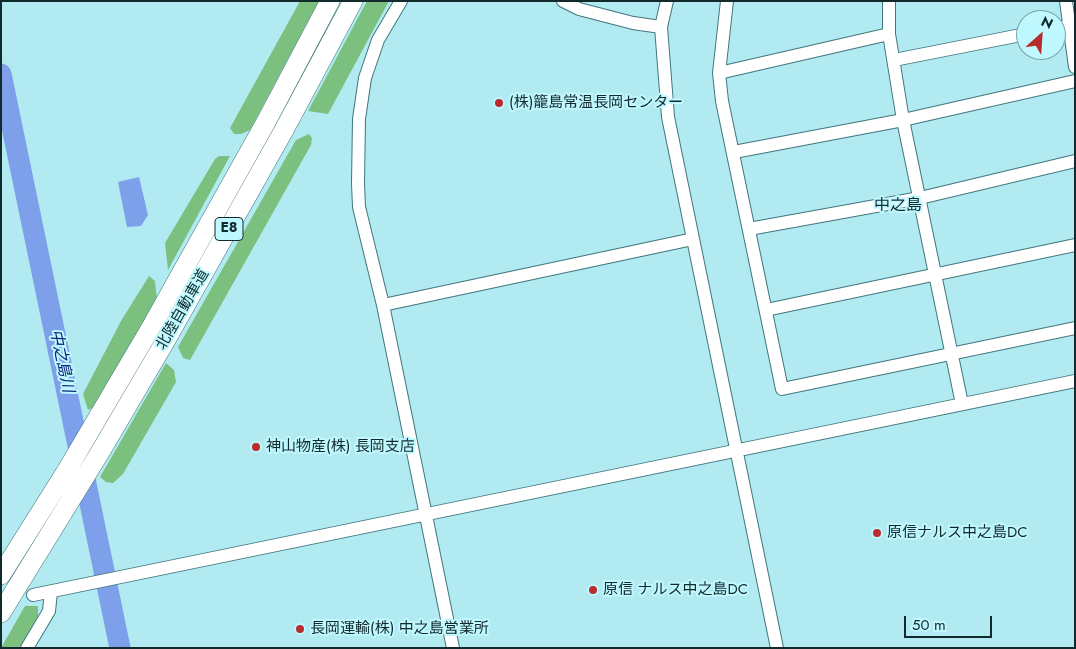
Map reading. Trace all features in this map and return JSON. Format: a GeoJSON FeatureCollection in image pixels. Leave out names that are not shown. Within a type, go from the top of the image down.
{"type":"FeatureCollection","features":[{"type":"Feature","properties":{"kind":"highway","name":"北陸自動車道"},"geometry":{"type":"LineString","coordinates":[[67,470],[176,283],[266,122],[330,1]]}},
{"type":"Feature","properties":{"kind":"highway","name":"北陸自動車道"},"geometry":{"type":"LineString","coordinates":[[1,613],[99,454],[222,242],[353,1]]}},
{"type":"Feature","properties":{"kind":"highway"},"geometry":{"type":"LineString","coordinates":[[1,564],[35,512],[67,470]]}},
{"type":"Feature","properties":{"kind":"highway","name":"E8"},"geometry":{"type":"LineString","coordinates":[[1,575],[67,470]]}},
{"type":"Feature","properties":{"kind":"street"},"geometry":{"type":"LineString","coordinates":[[401,1],[378,40],[366,78],[359,119],[359,208],[383,306],[453,648]]}},
{"type":"Feature","properties":{"kind":"street"},"geometry":{"type":"LineString","coordinates":[[563,1],[579,9],[661,28]]}},
{"type":"Feature","properties":{"kind":"street"},"geometry":{"type":"LineString","coordinates":[[667,1],[661,28],[668,117],[777,648]]}},
{"type":"Feature","properties":{"kind":"street"},"geometry":{"type":"LineString","coordinates":[[727,1],[719,73],[722,101],[782,389],[1075,328]]}},
{"type":"Feature","properties":{"kind":"street"},"geometry":{"type":"LineString","coordinates":[[889,1],[890,34],[903,120],[962,404]]}},
{"type":"Feature","properties":{"kind":"street"},"geometry":{"type":"LineString","coordinates":[[1066,1],[1075,67]]}},
{"type":"Feature","properties":{"kind":"street"},"geometry":{"type":"LineString","coordinates":[[1066,27],[1070,26]]}},
{"type":"Feature","properties":{"kind":"street"},"geometry":{"type":"LineString","coordinates":[[719,73],[890,34]]}},
{"type":"Feature","properties":{"kind":"street"},"geometry":{"type":"LineString","coordinates":[[894,60],[1016,36]]}},
{"type":"Feature","properties":{"kind":"street"},"geometry":{"type":"LineString","coordinates":[[734,152],[903,120],[1075,81]]}},
{"type":"Feature","properties":{"kind":"street"},"geometry":{"type":"LineString","coordinates":[[749,229],[920,198],[1075,161]]}},
{"type":"Feature","properties":{"kind":"street"},"geometry":{"type":"LineString","coordinates":[[383,306],[693,239]]}},
{"type":"Feature","properties":{"kind":"street"},"geometry":{"type":"LineString","coordinates":[[766,310],[1075,245]]}},
{"type":"Feature","properties":{"kind":"street"},"geometry":{"type":"LineString","coordinates":[[33,595],[1075,381]]}},
{"type":"Feature","properties":{"kind":"street"},"geometry":{"type":"LineString","coordinates":[[27,648],[48,611],[51,592]]}},
{"type":"Feature","properties":{"kind":"green space"},"geometry":{"type":"Polygon","coordinates":[[[300,1],[319,1],[250,130],[241,134],[234,134],[230,128],[300,1]]]}},
{"type":"Feature","properties":{"kind":"green space"},"geometry":{"type":"Polygon","coordinates":[[[367,1],[389,1],[328,114],[308,111],[367,1]]]}},
{"type":"Feature","properties":{"kind":"green space"},"geometry":{"type":"Polygon","coordinates":[[[309,134],[312,138],[311,145],[190,360],[183,358],[178,347],[296,140],[309,134]]]}},
{"type":"Feature","properties":{"kind":"green space"},"geometry":{"type":"Polygon","coordinates":[[[219,156],[230,156],[168,270],[165,243],[215,159],[219,156]]]}},
{"type":"Feature","properties":{"kind":"green space"},"geometry":{"type":"Polygon","coordinates":[[[149,276],[155,281],[157,300],[96,406],[88,410],[83,394],[121,321],[149,276]]]}},
{"type":"Feature","properties":{"kind":"green space"},"geometry":{"type":"Polygon","coordinates":[[[166,363],[174,370],[176,382],[123,474],[113,483],[106,482],[100,477],[166,363]]]}},
{"type":"Feature","properties":{"kind":"green space"},"geometry":{"type":"Polygon","coordinates":[[[25,606],[38,606],[38,616],[20,648],[1,648],[25,606]]]}},
{"type":"Feature","properties":{"kind":"water"},"geometry":{"type":"Polygon","coordinates":[[[139,177],[148,215],[141,226],[127,227],[118,182],[139,177]]]}},
{"type":"Feature","properties":{"kind":"waterway","name":"中之島川"},"geometry":{"type":"LineString","coordinates":[[1,74],[120,648]]}},
{"type":"Feature","properties":{"kind":"place","name":"(株)籠島常温長岡センター"},"geometry":{"type":"Point","coordinates":[499,103]}},
{"type":"Feature","properties":{"kind":"place","name":"神山物産(株) 長岡支店"},"geometry":{"type":"Point","coordinates":[256,447]}},
{"type":"Feature","properties":{"kind":"place","name":"原信ナルス中之島DC"},"geometry":{"type":"Point","coordinates":[877,533]}},
{"type":"Feature","properties":{"kind":"place","name":"原信 ナルス中之島DC"},"geometry":{"type":"Point","coordinates":[593,590]}},
{"type":"Feature","properties":{"kind":"place","name":"長岡運輸(株) 中之島営業所"},"geometry":{"type":"Point","coordinates":[300,629]}},
{"type":"Feature","properties":{"kind":"district","name":"中之島"},"geometry":{"type":"Point","coordinates":[898,206]}}]}
